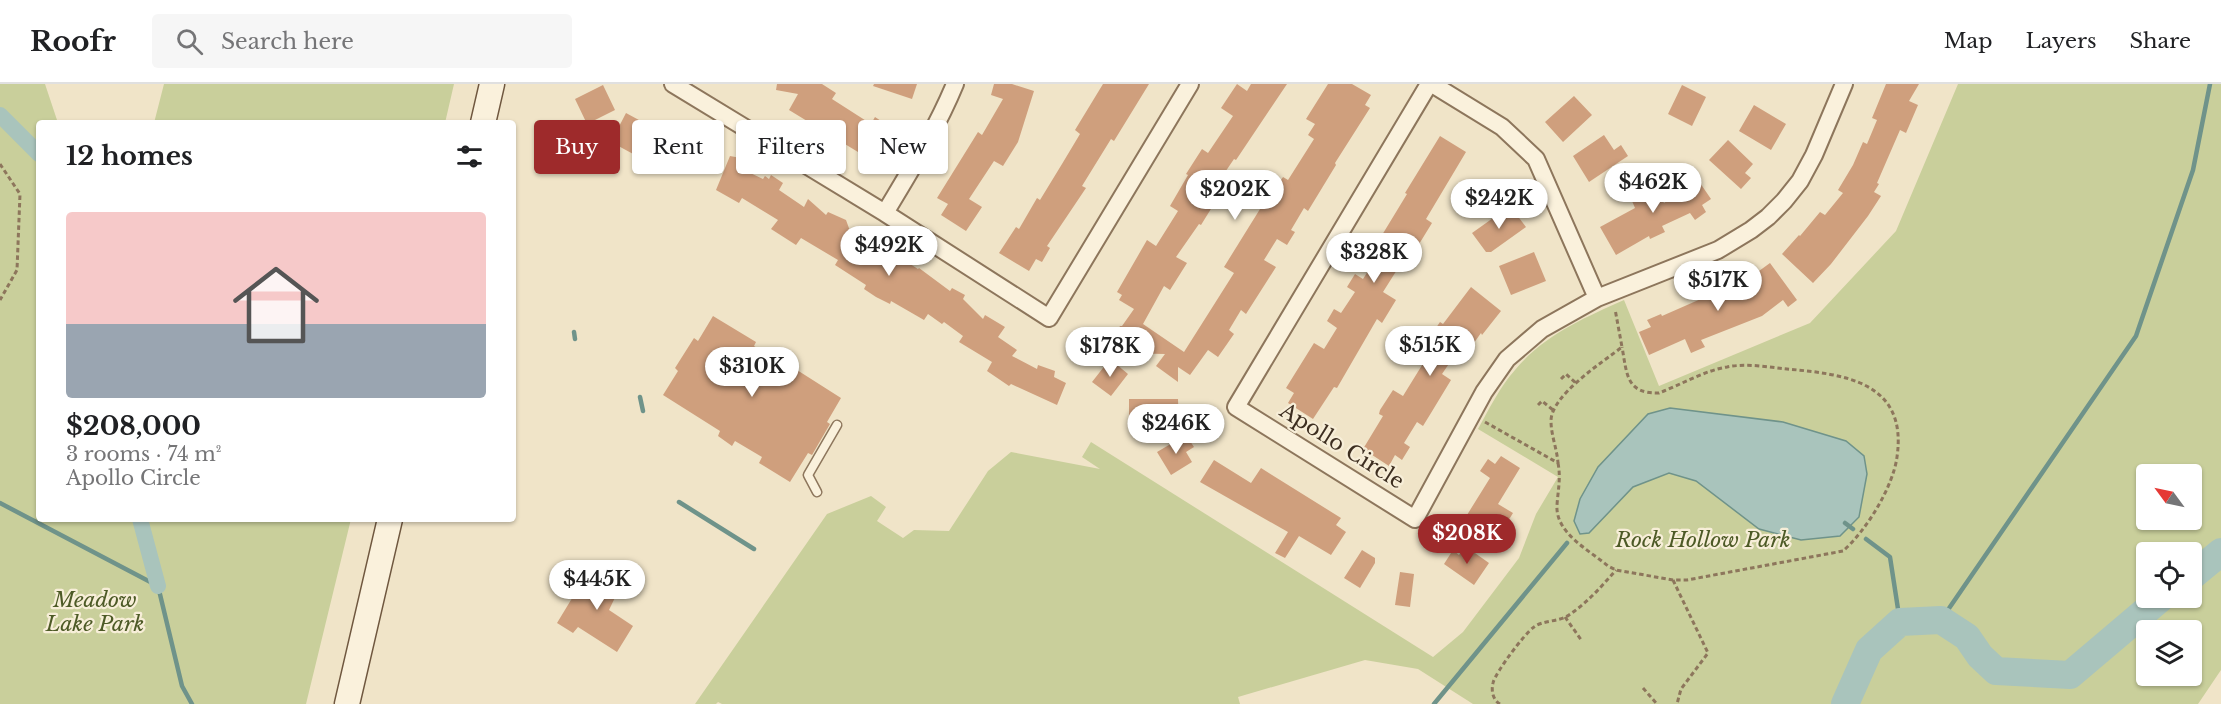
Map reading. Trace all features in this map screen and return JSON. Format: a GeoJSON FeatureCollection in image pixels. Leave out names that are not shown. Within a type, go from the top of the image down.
{"type":"FeatureCollection","features":[{"type":"Feature","properties":{"kind":"main road"},"geometry":{"type":"LineString","coordinates":[[484,120],[492,84]]}},
{"type":"Feature","properties":{"kind":"main road"},"geometry":{"type":"LineString","coordinates":[[347,704],[389,522]]}},
{"type":"Feature","properties":{"kind":"street"},"geometry":{"type":"LineString","coordinates":[[673,84],[885,213],[1049,318],[1190,84]]}},
{"type":"Feature","properties":{"kind":"street"},"geometry":{"type":"LineString","coordinates":[[885,213],[928,142],[955,84]]}},
{"type":"Feature","properties":{"kind":"street"},"geometry":{"type":"LineString","coordinates":[[1431,84],[1502,127],[1536,159],[1597,298]]}},
{"type":"Feature","properties":{"kind":"street","name":"Apollo Circle"},"geometry":{"type":"LineString","coordinates":[[1431,84],[1236,407],[1415,519],[1484,392],[1507,359],[1542,329],[1597,298],[1718,250],[1768,217],[1800,181],[1814,155],[1844,84]]}},
{"type":"Feature","properties":{"kind":"lane"},"geometry":{"type":"LineString","coordinates":[[817,492],[808,475],[837,425]]}},
{"type":"Feature","properties":{"kind":"path"},"geometry":{"type":"LineString","coordinates":[[0,164],[20,194],[17,270],[0,300]]}},
{"type":"Feature","properties":{"kind":"path"},"geometry":{"type":"LineString","coordinates":[[1615,309],[1630,379],[1638,391],[1659,393],[1730,366],[1830,373],[1872,388],[1885,402],[1893,416],[1899,447],[1890,483],[1855,540],[1843,551],[1687,580],[1674,580],[1616,570],[1608,566],[1565,530],[1557,518],[1560,484],[1551,419],[1553,410],[1577,384],[1622,347]]}},
{"type":"Feature","properties":{"kind":"path"},"geometry":{"type":"LineString","coordinates":[[1561,379],[1566,374],[1577,384]]}},
{"type":"Feature","properties":{"kind":"path"},"geometry":{"type":"LineString","coordinates":[[1538,405],[1542,401],[1553,410]]}},
{"type":"Feature","properties":{"kind":"path"},"geometry":{"type":"LineString","coordinates":[[1485,422],[1558,463]]}},
{"type":"Feature","properties":{"kind":"path"},"geometry":{"type":"LineString","coordinates":[[1500,704],[1493,694],[1493,683],[1527,633],[1536,625],[1565,617],[1594,594],[1616,570]]}},
{"type":"Feature","properties":{"kind":"path"},"geometry":{"type":"LineString","coordinates":[[1674,580],[1708,653],[1684,684],[1677,704]]}},
{"type":"Feature","properties":{"kind":"path"},"geometry":{"type":"LineString","coordinates":[[1565,617],[1582,641]]}},
{"type":"Feature","properties":{"kind":"path"},"geometry":{"type":"LineString","coordinates":[[1643,688],[1657,704]]}},
{"type":"Feature","properties":{"kind":"green space","name":"Meadow Lake Park"},"geometry":{"type":"Polygon","coordinates":[[[0,84],[45,84],[57,120],[36,120],[36,522],[350,522],[306,704],[0,704],[0,84]]]}},
{"type":"Feature","properties":{"kind":"green space"},"geometry":{"type":"Polygon","coordinates":[[[164,84],[454,84],[446,120],[155,120],[164,84]]]}},
{"type":"Feature","properties":{"kind":"green space","name":"Rock Hollow Park"},"geometry":{"type":"Polygon","coordinates":[[[1958,84],[2221,84],[2221,670],[2198,704],[1473,704],[1418,669],[1365,660],[1238,697],[1240,704],[722,704],[718,702],[716,704],[695,704],[827,514],[871,496],[886,507],[877,521],[903,538],[914,530],[949,531],[988,471],[1011,452],[1100,469],[1082,457],[1091,442],[1433,657],[1463,632],[1519,558],[1536,514],[1558,477],[1478,429],[1504,384],[1526,358],[1565,329],[1624,300],[1659,386],[1810,323],[1896,231],[1958,84]]]}},
{"type":"Feature","properties":{"kind":"water"},"geometry":{"type":"Polygon","coordinates":[[[1670,408],[1783,422],[1846,441],[1864,456],[1867,474],[1859,517],[1840,536],[1801,540],[1759,529],[1696,481],[1669,473],[1633,487],[1589,533],[1580,534],[1574,521],[1580,499],[1598,467],[1648,414],[1670,408]]]}},
{"type":"Feature","properties":{"kind":"building"},"geometry":{"type":"Polygon","coordinates":[[[777,84],[822,84],[836,93],[832,99],[865,120],[858,120],[858,152],[846,145],[846,120],[805,120],[789,110],[798,94],[776,90],[777,84]]]}},
{"type":"Feature","properties":{"kind":"building"},"geometry":{"type":"Polygon","coordinates":[[[874,84],[917,84],[912,99],[873,86],[874,84]]]}},
{"type":"Feature","properties":{"kind":"building"},"geometry":{"type":"Polygon","coordinates":[[[994,84],[1012,84],[1034,91],[1018,142],[1003,166],[994,161],[969,199],[982,207],[966,231],[941,215],[948,204],[937,198],[978,132],[982,135],[1003,99],[991,95],[994,84]]]}},
{"type":"Feature","properties":{"kind":"building"},"geometry":{"type":"Polygon","coordinates":[[[1103,84],[1149,84],[1114,141],[1111,139],[1082,186],[1086,188],[1047,246],[1050,248],[1042,262],[1036,259],[1029,271],[999,253],[1016,227],[1019,229],[1037,198],[1040,200],[1080,134],[1075,130],[1103,84]]]}},
{"type":"Feature","properties":{"kind":"building"},"geometry":{"type":"Polygon","coordinates":[[[1237,84],[1247,91],[1251,84],[1287,84],[1211,193],[1214,195],[1211,201],[1214,204],[1176,257],[1187,263],[1170,290],[1164,286],[1143,324],[1184,352],[1234,273],[1224,267],[1265,201],[1260,199],[1269,186],[1275,189],[1283,177],[1288,180],[1314,139],[1308,135],[1315,124],[1306,119],[1328,84],[1352,84],[1371,95],[1365,105],[1370,108],[1308,211],[1304,208],[1291,230],[1295,232],[1287,245],[1277,239],[1264,260],[1276,267],[1246,314],[1241,310],[1229,330],[1234,334],[1218,357],[1208,350],[1190,375],[1178,367],[1178,382],[1156,366],[1165,354],[1115,353],[1119,348],[1110,343],[1134,309],[1119,300],[1122,295],[1117,292],[1147,240],[1156,246],[1178,211],[1170,206],[1202,149],[1208,153],[1233,116],[1221,108],[1237,84]]]}},
{"type":"Feature","properties":{"kind":"building"},"geometry":{"type":"Polygon","coordinates":[[[1886,84],[1919,84],[1909,101],[1918,105],[1906,133],[1900,130],[1877,183],[1879,184],[1874,192],[1881,196],[1831,264],[1813,283],[1782,254],[1820,212],[1825,215],[1843,193],[1838,190],[1863,142],[1867,144],[1877,120],[1872,118],[1886,84]]]}},
{"type":"Feature","properties":{"kind":"building"},"geometry":{"type":"Polygon","coordinates":[[[603,85],[615,110],[595,120],[585,120],[575,99],[603,85]]]}},
{"type":"Feature","properties":{"kind":"building"},"geometry":{"type":"Polygon","coordinates":[[[1682,85],[1706,97],[1692,126],[1668,114],[1682,85]]]}},
{"type":"Feature","properties":{"kind":"building"},"geometry":{"type":"Polygon","coordinates":[[[1574,96],[1592,115],[1563,142],[1545,122],[1574,96]]]}},
{"type":"Feature","properties":{"kind":"building"},"geometry":{"type":"Polygon","coordinates":[[[1754,105],[1786,124],[1771,150],[1739,131],[1754,105]]]}},
{"type":"Feature","properties":{"kind":"building"},"geometry":{"type":"Polygon","coordinates":[[[626,113],[639,120],[632,120],[632,153],[620,147],[620,125],[626,113]]]}},
{"type":"Feature","properties":{"kind":"building"},"geometry":{"type":"Polygon","coordinates":[[[1604,135],[1614,150],[1621,145],[1628,156],[1589,182],[1573,156],[1604,135]]]}},
{"type":"Feature","properties":{"kind":"building"},"geometry":{"type":"Polygon","coordinates":[[[1440,136],[1466,152],[1426,219],[1432,223],[1416,249],[1412,246],[1383,292],[1396,300],[1382,323],[1377,319],[1337,388],[1334,387],[1313,419],[1288,403],[1294,393],[1286,388],[1314,343],[1324,349],[1337,328],[1327,321],[1334,309],[1341,313],[1355,292],[1347,287],[1355,274],[1363,279],[1377,257],[1369,252],[1377,239],[1379,240],[1440,136]]]}},
{"type":"Feature","properties":{"kind":"building"},"geometry":{"type":"Polygon","coordinates":[[[1728,140],[1753,164],[1745,173],[1751,178],[1741,189],[1709,160],[1728,140]]]}},
{"type":"Feature","properties":{"kind":"building"},"geometry":{"type":"Polygon","coordinates":[[[730,156],[736,157],[736,174],[752,174],[763,179],[765,176],[769,179],[771,175],[783,183],[779,190],[804,207],[808,199],[826,215],[828,212],[846,220],[858,253],[871,242],[886,253],[888,250],[919,268],[950,291],[952,288],[965,295],[963,299],[983,319],[985,315],[1005,327],[998,337],[1017,350],[1012,356],[1037,369],[1038,365],[1055,371],[1054,377],[1066,383],[1057,405],[1011,384],[1009,386],[987,371],[992,362],[959,342],[963,336],[944,322],[942,324],[928,314],[924,320],[891,301],[890,304],[876,297],[864,289],[866,285],[835,265],[838,260],[801,238],[796,245],[771,229],[778,220],[742,198],[739,203],[716,190],[730,156]]]}},
{"type":"Feature","properties":{"kind":"building"},"geometry":{"type":"Polygon","coordinates":[[[1651,177],[1664,203],[1698,180],[1711,199],[1702,205],[1706,212],[1695,220],[1690,213],[1662,226],[1665,232],[1650,239],[1649,236],[1616,255],[1600,227],[1635,208],[1629,194],[1643,187],[1641,182],[1651,177]]]}},
{"type":"Feature","properties":{"kind":"building"},"geometry":{"type":"Polygon","coordinates":[[[1510,206],[1526,227],[1491,252],[1486,252],[1472,233],[1510,206]]]}},
{"type":"Feature","properties":{"kind":"building"},"geometry":{"type":"Polygon","coordinates":[[[1534,252],[1546,281],[1511,295],[1499,266],[1534,252]]]}},
{"type":"Feature","properties":{"kind":"building"},"geometry":{"type":"Polygon","coordinates":[[[1770,263],[1797,300],[1788,307],[1783,300],[1762,316],[1701,340],[1705,347],[1691,353],[1685,339],[1649,355],[1639,332],[1651,327],[1647,320],[1661,314],[1662,316],[1735,284],[1737,287],[1770,263]]]}},
{"type":"Feature","properties":{"kind":"building"},"geometry":{"type":"Polygon","coordinates":[[[1471,287],[1501,311],[1464,357],[1457,352],[1442,374],[1451,380],[1423,426],[1417,422],[1404,443],[1410,447],[1402,460],[1395,455],[1389,466],[1363,449],[1383,416],[1379,414],[1380,410],[1393,390],[1403,396],[1432,349],[1425,344],[1440,322],[1443,324],[1471,287]]]}},
{"type":"Feature","properties":{"kind":"building"},"geometry":{"type":"Polygon","coordinates":[[[713,316],[756,342],[754,346],[796,373],[797,370],[841,398],[827,422],[830,424],[812,455],[808,453],[790,482],[759,463],[762,457],[735,441],[732,446],[718,436],[720,431],[663,395],[678,371],[675,368],[694,338],[698,341],[713,316]]]}},
{"type":"Feature","properties":{"kind":"building"},"geometry":{"type":"Polygon","coordinates":[[[1110,359],[1128,374],[1111,396],[1092,382],[1110,359]]]}},
{"type":"Feature","properties":{"kind":"building"},"geometry":{"type":"Polygon","coordinates":[[[1129,399],[1178,399],[1179,429],[1129,430],[1129,399]]]}},
{"type":"Feature","properties":{"kind":"building"},"geometry":{"type":"Polygon","coordinates":[[[1186,435],[1194,447],[1186,452],[1192,462],[1171,475],[1157,452],[1186,435]]]}},
{"type":"Feature","properties":{"kind":"building"},"geometry":{"type":"Polygon","coordinates":[[[1501,456],[1520,468],[1498,504],[1513,513],[1497,539],[1467,520],[1467,515],[1490,478],[1480,471],[1488,459],[1495,464],[1501,456]]]}},
{"type":"Feature","properties":{"kind":"building"},"geometry":{"type":"Polygon","coordinates":[[[1214,460],[1251,483],[1261,468],[1341,518],[1336,525],[1346,532],[1331,555],[1299,536],[1285,558],[1275,553],[1288,532],[1200,482],[1214,460]]]}},
{"type":"Feature","properties":{"kind":"building"},"geometry":{"type":"Polygon","coordinates":[[[1465,546],[1489,563],[1474,585],[1444,564],[1453,550],[1459,555],[1465,546]]]}},
{"type":"Feature","properties":{"kind":"building"},"geometry":{"type":"Polygon","coordinates":[[[1362,550],[1375,558],[1375,563],[1360,588],[1344,578],[1362,550]]]}},
{"type":"Feature","properties":{"kind":"building"},"geometry":{"type":"Polygon","coordinates":[[[597,566],[622,583],[609,610],[633,626],[617,652],[578,627],[573,633],[557,623],[579,583],[584,586],[597,566]]]}},
{"type":"Feature","properties":{"kind":"building"},"geometry":{"type":"Polygon","coordinates":[[[1400,572],[1414,574],[1410,607],[1395,605],[1400,572]]]}},
{"type":"Feature","properties":{"kind":"waterway"},"geometry":{"type":"LineString","coordinates":[[1941,620],[2136,336],[2193,170],[2210,84]]}},
{"type":"Feature","properties":{"kind":"waterway"},"geometry":{"type":"LineString","coordinates":[[0,115],[36,151]]}},
{"type":"Feature","properties":{"kind":"waterway"},"geometry":{"type":"LineString","coordinates":[[574,332],[575,339]]}},
{"type":"Feature","properties":{"kind":"waterway"},"geometry":{"type":"LineString","coordinates":[[640,397],[643,411]]}},
{"type":"Feature","properties":{"kind":"waterway"},"geometry":{"type":"LineString","coordinates":[[679,502],[754,549]]}},
{"type":"Feature","properties":{"kind":"waterway"},"geometry":{"type":"LineString","coordinates":[[0,503],[36,522]]}},
{"type":"Feature","properties":{"kind":"waterway"},"geometry":{"type":"LineString","coordinates":[[36,522],[158,586],[182,686],[192,704]]}},
{"type":"Feature","properties":{"kind":"waterway"},"geometry":{"type":"LineString","coordinates":[[141,522],[158,586]]}},
{"type":"Feature","properties":{"kind":"waterway"},"geometry":{"type":"LineString","coordinates":[[1845,523],[1853,529]]}},
{"type":"Feature","properties":{"kind":"waterway"},"geometry":{"type":"LineString","coordinates":[[1866,539],[1890,557],[1900,622]]}},
{"type":"Feature","properties":{"kind":"waterway"},"geometry":{"type":"LineString","coordinates":[[1434,704],[1567,543]]}},
{"type":"Feature","properties":{"kind":"waterway"},"geometry":{"type":"LineString","coordinates":[[2202,568],[2221,552]]}},
{"type":"Feature","properties":{"kind":"waterway"},"geometry":{"type":"LineString","coordinates":[[1845,704],[1869,650],[1900,622],[1941,620],[1967,637],[1980,656],[1996,671],[2070,675],[2149,608]]}}]}
